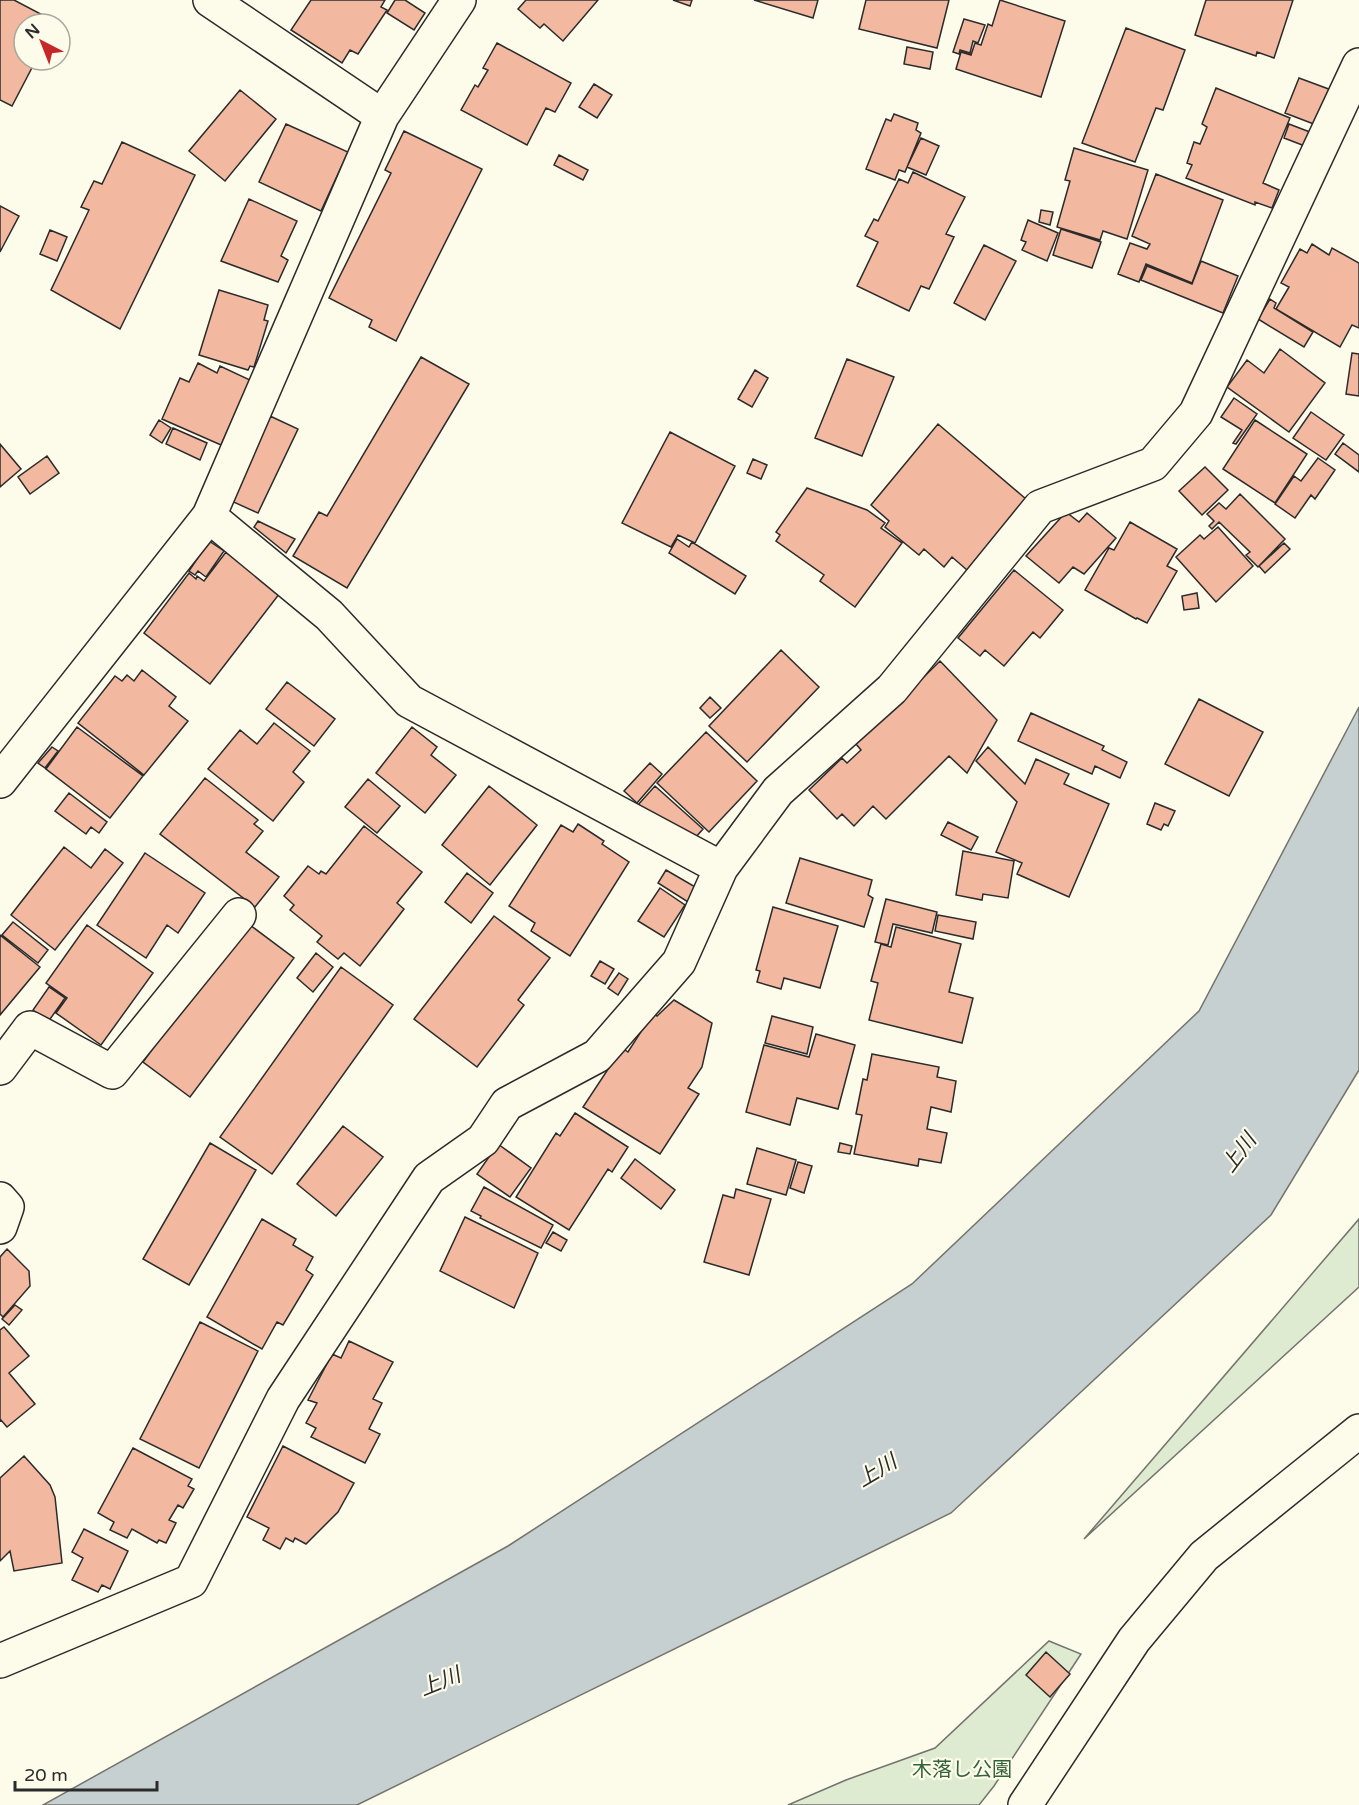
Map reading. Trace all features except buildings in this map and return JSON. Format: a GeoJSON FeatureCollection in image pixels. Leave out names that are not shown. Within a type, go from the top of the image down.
{"type":"FeatureCollection","features":[{"type":"Feature","properties":{"kind":"street"},"geometry":{"type":"LineString","coordinates":[[210,0],[382,116]]}},
{"type":"Feature","properties":{"kind":"street"},"geometry":{"type":"LineString","coordinates":[[0,781],[209,516],[382,116],[459,0]]}},
{"type":"Feature","properties":{"kind":"street"},"geometry":{"type":"LineString","coordinates":[[0,1660],[191,1581],[284,1399],[429,1178],[483,1140],[507,1104],[597,1056],[679,962],[720,868],[778,791],[892,689],[1040,507],[1153,464],[1196,413],[1359,65]]}},
{"type":"Feature","properties":{"kind":"street"},"geometry":{"type":"LineString","coordinates":[[209,516],[329,615],[409,701],[720,868]]}},
{"type":"Feature","properties":{"kind":"street"},"geometry":{"type":"LineString","coordinates":[[0,1068],[30,1028],[112,1072],[238,915]]}},
{"type":"Feature","properties":{"kind":"street"},"geometry":{"type":"LineString","coordinates":[[0,1198],[7,1206],[0,1227]]}},
{"type":"Feature","properties":{"kind":"street"},"geometry":{"type":"LineString","coordinates":[[1025,1805],[1134,1640],[1204,1556],[1359,1431]]}},
{"type":"Feature","properties":{"kind":"green space"},"geometry":{"type":"Polygon","coordinates":[[[1359,1219],[1359,1287],[1084,1539],[1359,1219]]]}},
{"type":"Feature","properties":{"kind":"green space","name":"木落し公園"},"geometry":{"type":"Polygon","coordinates":[[[1049,1641],[1081,1654],[979,1805],[788,1805],[846,1780],[935,1748],[1049,1641]]]}},
{"type":"Feature","properties":{"kind":"water","name":"上川"},"geometry":{"type":"Polygon","coordinates":[[[1359,707],[1359,1070],[1271,1215],[951,1513],[357,1805],[43,1805],[508,1546],[912,1284],[1199,1011],[1359,707]]]}}]}
